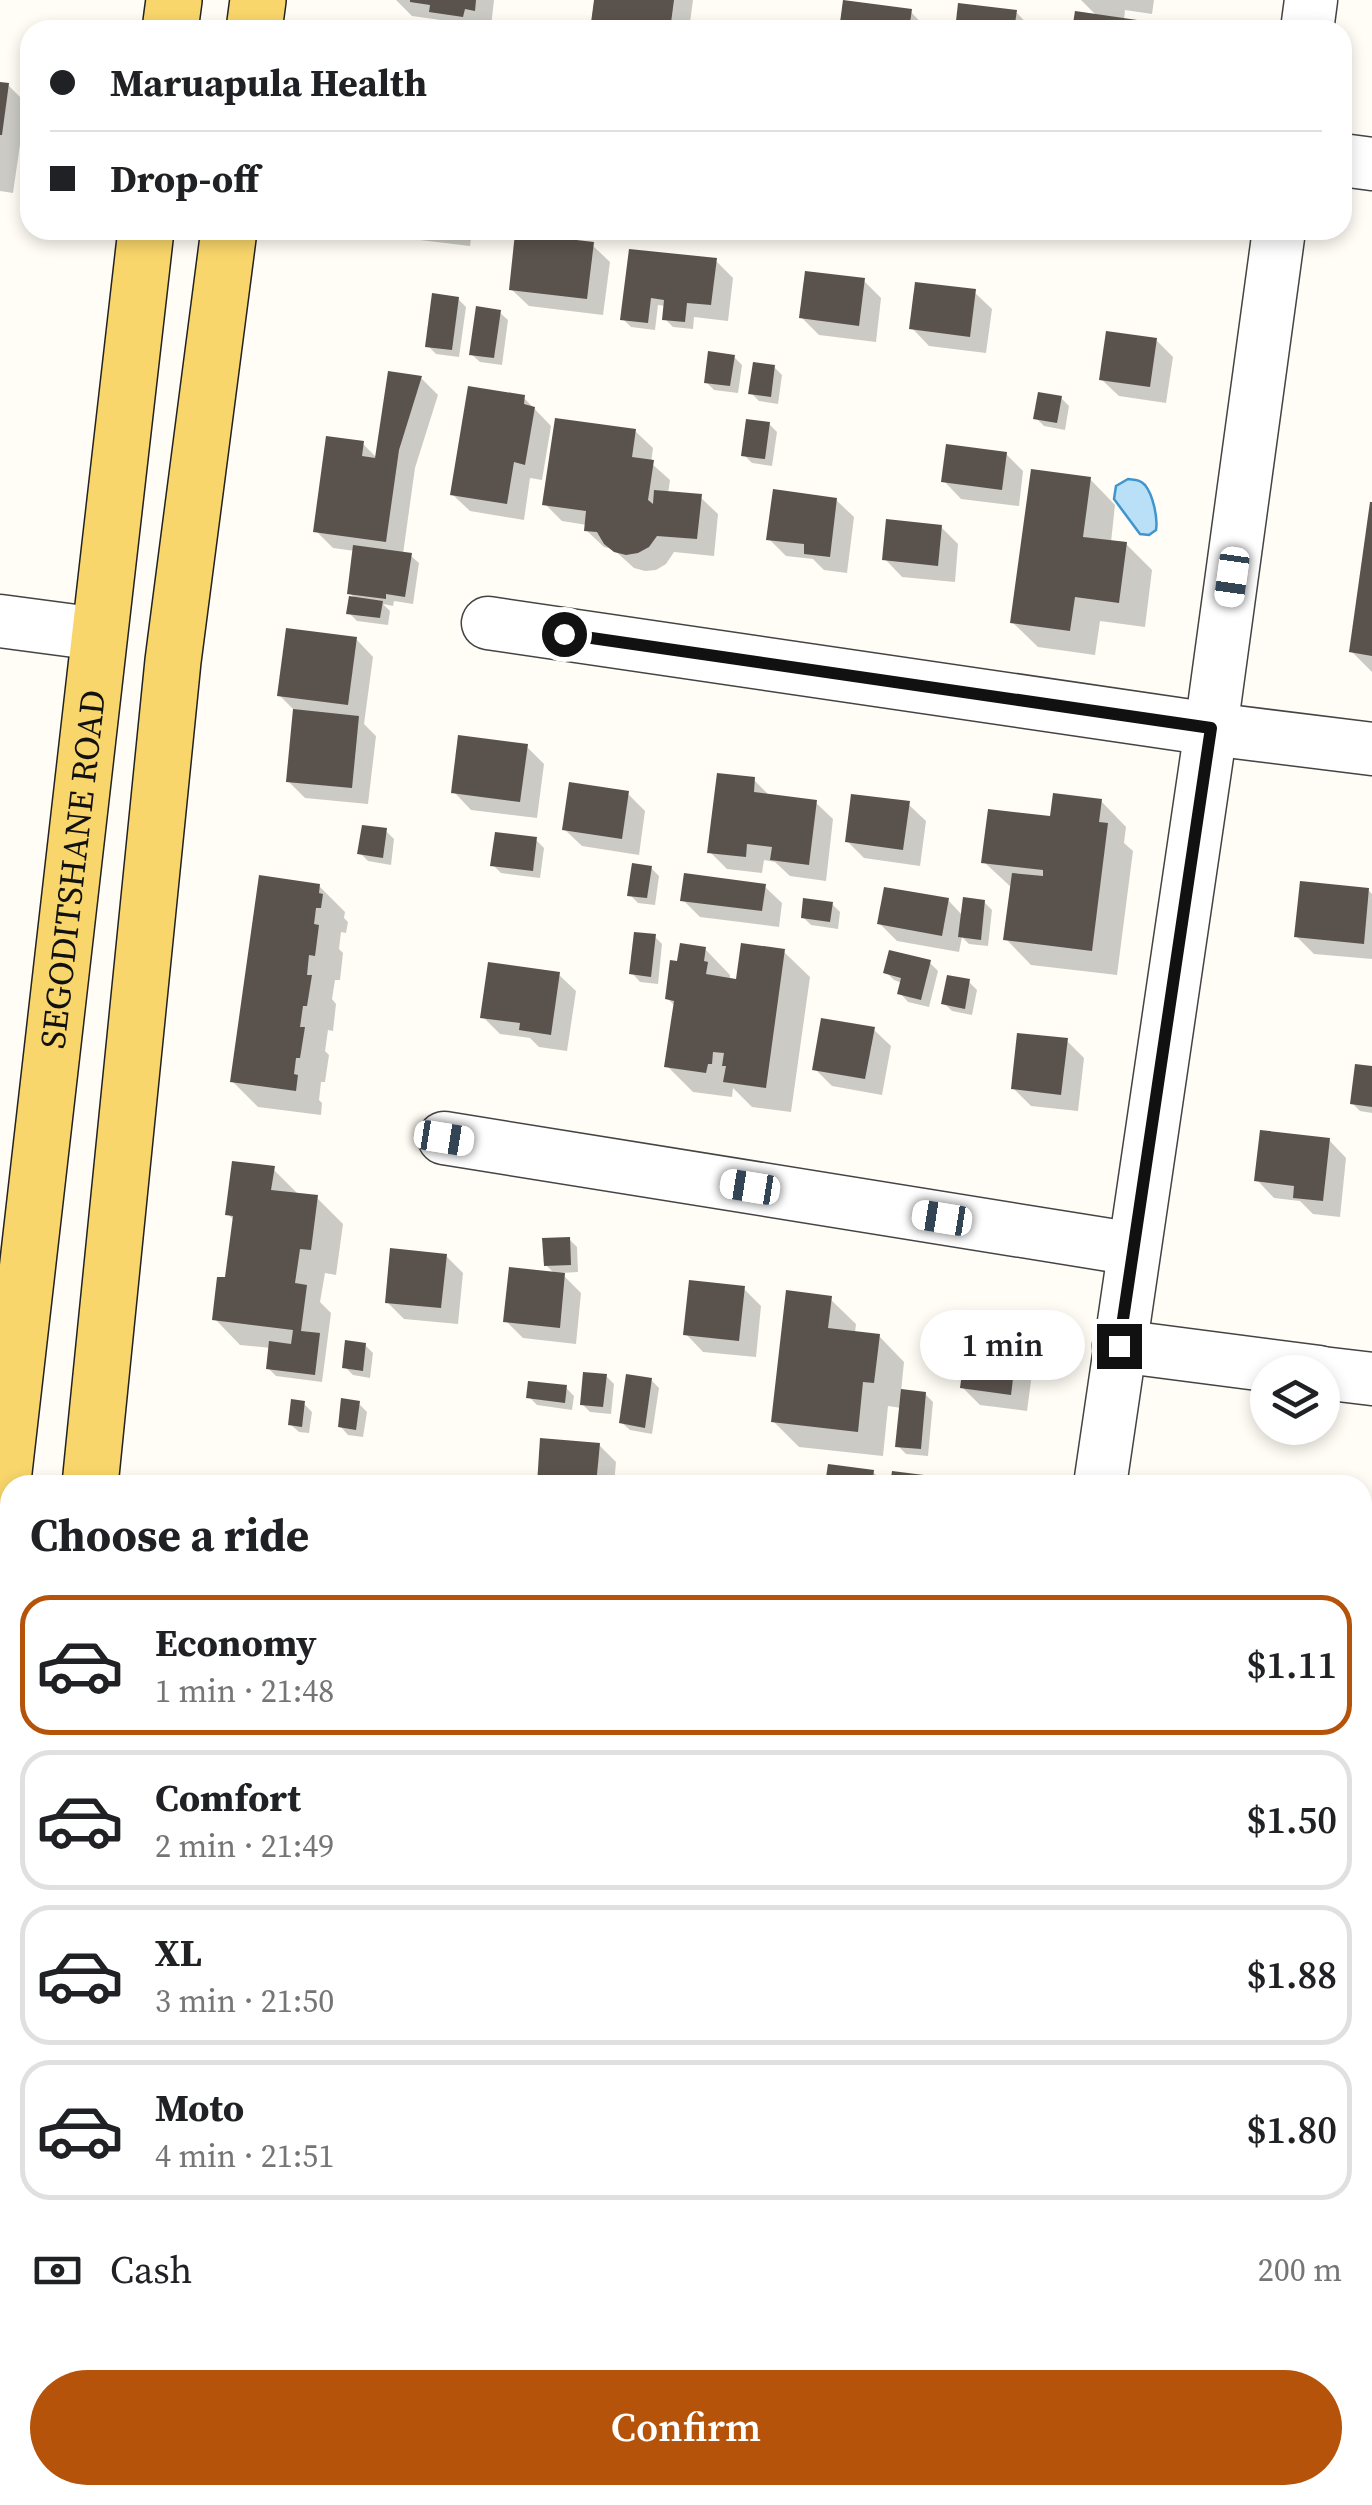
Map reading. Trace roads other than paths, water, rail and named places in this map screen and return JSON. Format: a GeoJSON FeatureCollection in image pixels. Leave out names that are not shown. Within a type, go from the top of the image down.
{"type":"FeatureCollection","features":[{"type":"Feature","properties":{"kind":"main road","name":"SEGODITSHANE ROAD"},"geometry":{"type":"LineString","coordinates":[[4,1475],[145,240]]}},
{"type":"Feature","properties":{"kind":"main road"},"geometry":{"type":"LineString","coordinates":[[91,1475],[174,660],[227,240]]}},
{"type":"Feature","properties":{"kind":"street"},"geometry":{"type":"LineString","coordinates":[[1101,1475],[1211,728],[1267,240]]}},
{"type":"Feature","properties":{"kind":"street"},"geometry":{"type":"LineString","coordinates":[[0,621],[98,634]]}},
{"type":"Feature","properties":{"kind":"street"},"geometry":{"type":"LineString","coordinates":[[488,623],[1372,749]]}},
{"type":"Feature","properties":{"kind":"street"},"geometry":{"type":"LineString","coordinates":[[444,1138],[1134,1249]]}},
{"type":"Feature","properties":{"kind":"street"},"geometry":{"type":"LineString","coordinates":[[1119,1346],[1250,1364]]}},
{"type":"Feature","properties":{"kind":"street"},"geometry":{"type":"LineString","coordinates":[[1340,1376],[1372,1380]]}},
{"type":"Feature","properties":{"kind":"water"},"geometry":{"type":"Polygon","coordinates":[[[1128,479],[1143,483],[1148,489],[1156,525],[1149,535],[1140,534],[1114,499],[1116,486],[1128,479]]]}}]}
